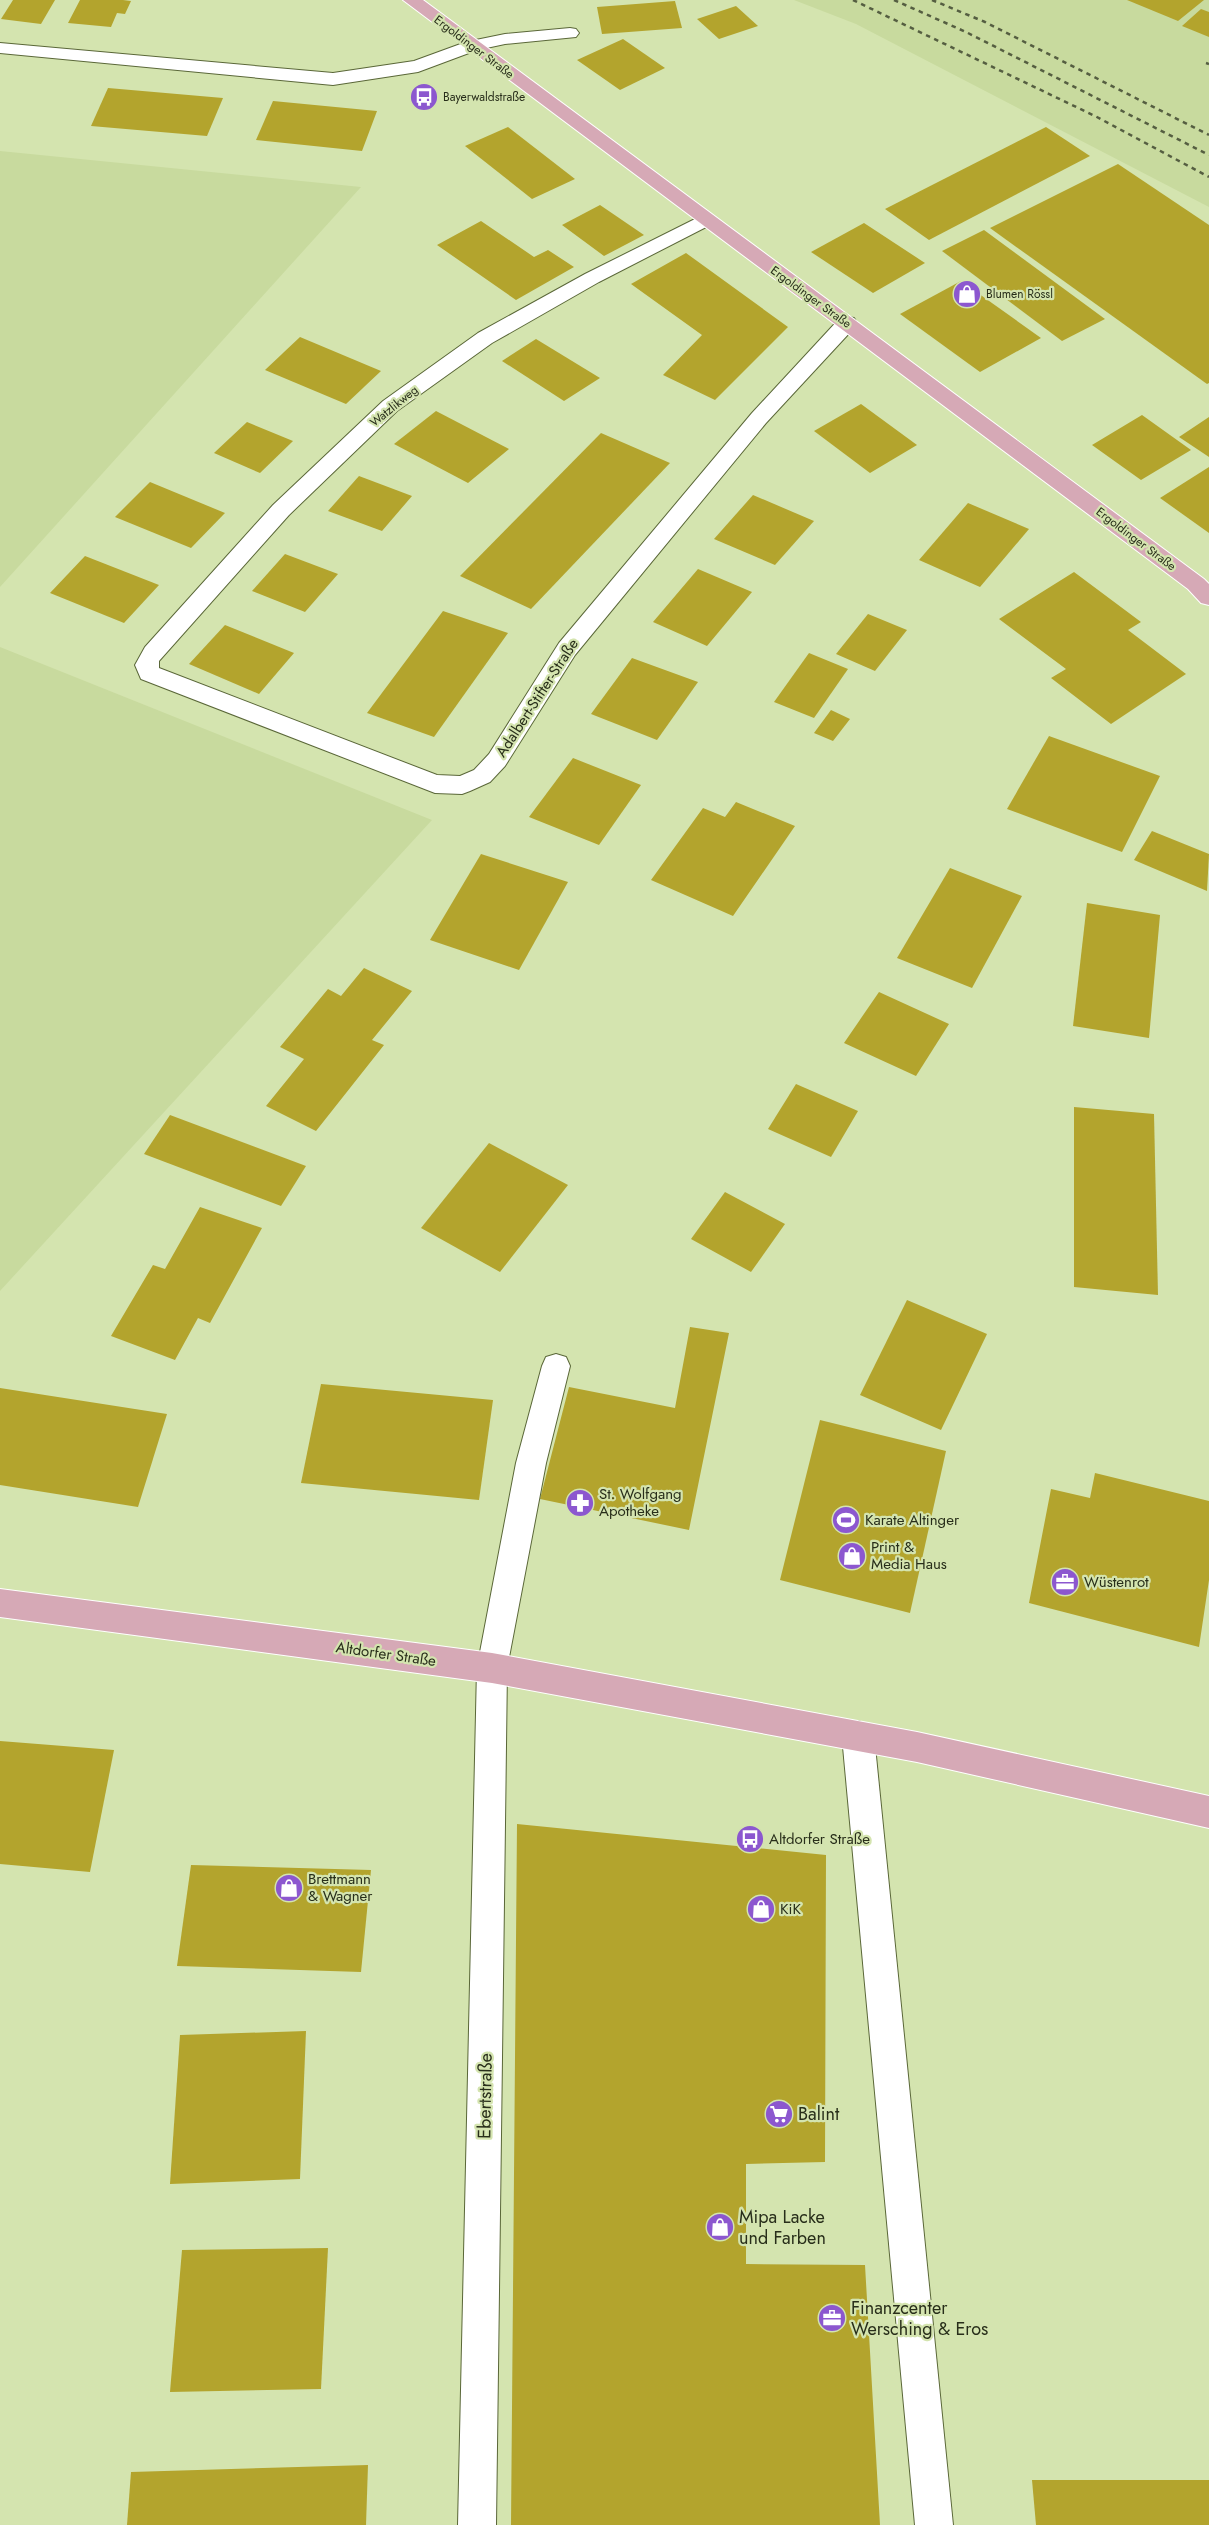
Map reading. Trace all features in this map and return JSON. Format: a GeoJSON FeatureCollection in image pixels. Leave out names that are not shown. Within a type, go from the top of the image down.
{"type":"FeatureCollection","features":[{"type":"Feature","properties":{"kind":"main road","name":"Ergoldinger Straße"},"geometry":{"type":"LineString","coordinates":[[412,0],[1196,584],[1209,597]]}},
{"type":"Feature","properties":{"kind":"main road","name":"Altdorfer Straße"},"geometry":{"type":"LineString","coordinates":[[0,1603],[492,1668],[858,1736],[1209,1812]]}},
{"type":"Feature","properties":{"kind":"street"},"geometry":{"type":"LineString","coordinates":[[0,48],[333,79],[418,66],[472,46],[527,36],[570,33]]}},
{"type":"Feature","properties":{"kind":"street","name":"Watzlikweg"},"geometry":{"type":"LineString","coordinates":[[146,667],[147,661],[153,653],[281,510],[390,406],[485,338],[592,278],[705,220]]}},
{"type":"Feature","properties":{"kind":"street","name":"Adalbert-Stifter-Straße"},"geometry":{"type":"LineString","coordinates":[[146,667],[148,673],[156,677],[435,784],[462,785],[482,776],[497,760],[567,649],[759,418],[847,323]]}},
{"type":"Feature","properties":{"kind":"street","name":"Ebertstraße"},"geometry":{"type":"LineString","coordinates":[[478,2525],[492,1668],[530,1463],[556,1366]]}},
{"type":"Feature","properties":{"kind":"street"},"geometry":{"type":"LineString","coordinates":[[858,1736],[934,2525]]}},
{"type":"Feature","properties":{"kind":"shaded area"},"geometry":{"type":"Polygon","coordinates":[[[794,0],[1209,0],[1209,207],[856,24],[794,0]]]}},
{"type":"Feature","properties":{"kind":"shaded area"},"geometry":{"type":"Polygon","coordinates":[[[0,151],[361,187],[0,587],[0,151]]]}},
{"type":"Feature","properties":{"kind":"shaded area"},"geometry":{"type":"Polygon","coordinates":[[[0,647],[432,820],[0,1291],[0,647]]]}},
{"type":"Feature","properties":{"kind":"building"},"geometry":{"type":"Polygon","coordinates":[[[13,0],[55,0],[41,24],[1,19],[13,0]]]}},
{"type":"Feature","properties":{"kind":"building"},"geometry":{"type":"Polygon","coordinates":[[[80,0],[131,1],[125,14],[117,13],[111,27],[68,23],[80,0]]]}},
{"type":"Feature","properties":{"kind":"building"},"geometry":{"type":"Polygon","coordinates":[[[1127,0],[1204,0],[1178,21],[1127,0]]]}},
{"type":"Feature","properties":{"kind":"building"},"geometry":{"type":"Polygon","coordinates":[[[675,1],[682,28],[602,34],[597,7],[675,1]]]}},
{"type":"Feature","properties":{"kind":"building"},"geometry":{"type":"Polygon","coordinates":[[[736,6],[758,26],[719,39],[697,19],[736,6]]]}},
{"type":"Feature","properties":{"kind":"building"},"geometry":{"type":"Polygon","coordinates":[[[1201,9],[1209,12],[1209,37],[1182,26],[1201,9]]]}},
{"type":"Feature","properties":{"kind":"building"},"geometry":{"type":"Polygon","coordinates":[[[623,39],[665,68],[620,90],[577,60],[623,39]]]}},
{"type":"Feature","properties":{"kind":"building"},"geometry":{"type":"Polygon","coordinates":[[[108,88],[223,98],[207,136],[91,126],[108,88]]]}},
{"type":"Feature","properties":{"kind":"building"},"geometry":{"type":"Polygon","coordinates":[[[273,101],[377,111],[362,151],[256,140],[273,101]]]}},
{"type":"Feature","properties":{"kind":"building"},"geometry":{"type":"Polygon","coordinates":[[[508,127],[575,179],[532,199],[465,146],[508,127]]]}},
{"type":"Feature","properties":{"kind":"building"},"geometry":{"type":"Polygon","coordinates":[[[1046,127],[1090,156],[929,240],[885,209],[1046,127]]]}},
{"type":"Feature","properties":{"kind":"building"},"geometry":{"type":"Polygon","coordinates":[[[1118,164],[1209,225],[1209,383],[1207,384],[990,228],[1118,164]]]}},
{"type":"Feature","properties":{"kind":"building"},"geometry":{"type":"Polygon","coordinates":[[[600,205],[644,235],[604,256],[562,225],[600,205]]]}},
{"type":"Feature","properties":{"kind":"building"},"geometry":{"type":"Polygon","coordinates":[[[481,221],[534,257],[548,250],[574,267],[516,300],[437,245],[481,221]]]}},
{"type":"Feature","properties":{"kind":"building"},"geometry":{"type":"Polygon","coordinates":[[[864,223],[925,263],[873,293],[811,252],[864,223]]]}},
{"type":"Feature","properties":{"kind":"building"},"geometry":{"type":"Polygon","coordinates":[[[984,230],[1105,319],[1062,341],[942,251],[984,230]]]}},
{"type":"Feature","properties":{"kind":"building"},"geometry":{"type":"Polygon","coordinates":[[[686,253],[788,327],[715,400],[663,375],[702,335],[631,284],[686,253]]]}},
{"type":"Feature","properties":{"kind":"building"},"geometry":{"type":"Polygon","coordinates":[[[961,281],[1041,338],[980,372],[900,314],[961,281]]]}},
{"type":"Feature","properties":{"kind":"building"},"geometry":{"type":"Polygon","coordinates":[[[300,337],[381,371],[346,404],[265,370],[300,337]]]}},
{"type":"Feature","properties":{"kind":"building"},"geometry":{"type":"Polygon","coordinates":[[[536,339],[600,378],[564,401],[502,361],[536,339]]]}},
{"type":"Feature","properties":{"kind":"building"},"geometry":{"type":"Polygon","coordinates":[[[861,404],[917,445],[870,473],[814,431],[861,404]]]}},
{"type":"Feature","properties":{"kind":"building"},"geometry":{"type":"Polygon","coordinates":[[[436,411],[509,449],[468,483],[394,444],[436,411]]]}},
{"type":"Feature","properties":{"kind":"building"},"geometry":{"type":"Polygon","coordinates":[[[1142,415],[1191,450],[1141,480],[1092,445],[1142,415]]]}},
{"type":"Feature","properties":{"kind":"building"},"geometry":{"type":"Polygon","coordinates":[[[1209,417],[1209,457],[1179,437],[1209,417]]]}},
{"type":"Feature","properties":{"kind":"building"},"geometry":{"type":"Polygon","coordinates":[[[247,422],[293,441],[260,473],[214,453],[247,422]]]}},
{"type":"Feature","properties":{"kind":"building"},"geometry":{"type":"Polygon","coordinates":[[[601,433],[670,463],[531,609],[460,576],[601,433]]]}},
{"type":"Feature","properties":{"kind":"building"},"geometry":{"type":"Polygon","coordinates":[[[1209,467],[1209,533],[1160,498],[1209,467]]]}},
{"type":"Feature","properties":{"kind":"building"},"geometry":{"type":"Polygon","coordinates":[[[359,476],[412,496],[382,531],[328,511],[359,476]]]}},
{"type":"Feature","properties":{"kind":"building"},"geometry":{"type":"Polygon","coordinates":[[[150,482],[225,513],[191,548],[115,517],[150,482]]]}},
{"type":"Feature","properties":{"kind":"building"},"geometry":{"type":"Polygon","coordinates":[[[753,495],[814,521],[775,565],[714,539],[753,495]]]}},
{"type":"Feature","properties":{"kind":"building"},"geometry":{"type":"Polygon","coordinates":[[[968,503],[1029,529],[980,587],[919,560],[968,503]]]}},
{"type":"Feature","properties":{"kind":"building"},"geometry":{"type":"Polygon","coordinates":[[[285,554],[338,574],[305,612],[252,591],[285,554]]]}},
{"type":"Feature","properties":{"kind":"building"},"geometry":{"type":"Polygon","coordinates":[[[85,556],[159,585],[124,623],[50,593],[85,556]]]}},
{"type":"Feature","properties":{"kind":"building"},"geometry":{"type":"Polygon","coordinates":[[[698,569],[752,592],[707,646],[653,622],[698,569]]]}},
{"type":"Feature","properties":{"kind":"building"},"geometry":{"type":"Polygon","coordinates":[[[1074,572],[1141,622],[1128,630],[1186,674],[1111,724],[1051,678],[1066,669],[999,619],[1074,572]]]}},
{"type":"Feature","properties":{"kind":"building"},"geometry":{"type":"Polygon","coordinates":[[[443,611],[508,633],[434,737],[367,713],[443,611]]]}},
{"type":"Feature","properties":{"kind":"building"},"geometry":{"type":"Polygon","coordinates":[[[868,614],[907,630],[875,671],[836,654],[868,614]]]}},
{"type":"Feature","properties":{"kind":"building"},"geometry":{"type":"Polygon","coordinates":[[[225,625],[294,653],[259,694],[189,664],[225,625]]]}},
{"type":"Feature","properties":{"kind":"building"},"geometry":{"type":"Polygon","coordinates":[[[809,653],[848,669],[814,718],[774,702],[809,653]]]}},
{"type":"Feature","properties":{"kind":"building"},"geometry":{"type":"Polygon","coordinates":[[[632,658],[698,682],[657,740],[591,714],[632,658]]]}},
{"type":"Feature","properties":{"kind":"building"},"geometry":{"type":"Polygon","coordinates":[[[831,710],[850,719],[833,741],[814,733],[831,710]]]}},
{"type":"Feature","properties":{"kind":"building"},"geometry":{"type":"Polygon","coordinates":[[[1049,736],[1160,776],[1122,852],[1007,809],[1049,736]]]}},
{"type":"Feature","properties":{"kind":"building"},"geometry":{"type":"Polygon","coordinates":[[[573,758],[641,785],[599,845],[529,817],[573,758]]]}},
{"type":"Feature","properties":{"kind":"building"},"geometry":{"type":"Polygon","coordinates":[[[736,802],[795,826],[733,916],[651,880],[703,808],[725,817],[736,802]]]}},
{"type":"Feature","properties":{"kind":"building"},"geometry":{"type":"Polygon","coordinates":[[[1152,831],[1209,854],[1207,891],[1134,860],[1152,831]]]}},
{"type":"Feature","properties":{"kind":"building"},"geometry":{"type":"Polygon","coordinates":[[[481,854],[568,882],[519,970],[430,940],[481,854]]]}},
{"type":"Feature","properties":{"kind":"building"},"geometry":{"type":"Polygon","coordinates":[[[950,868],[1022,896],[972,988],[897,958],[950,868]]]}},
{"type":"Feature","properties":{"kind":"building"},"geometry":{"type":"Polygon","coordinates":[[[1087,903],[1160,915],[1149,1038],[1073,1026],[1087,903]]]}},
{"type":"Feature","properties":{"kind":"building"},"geometry":{"type":"Polygon","coordinates":[[[364,968],[412,991],[372,1040],[384,1045],[316,1131],[266,1106],[304,1059],[280,1047],[328,989],[341,996],[364,968]]]}},
{"type":"Feature","properties":{"kind":"building"},"geometry":{"type":"Polygon","coordinates":[[[879,992],[949,1024],[916,1076],[844,1043],[879,992]]]}},
{"type":"Feature","properties":{"kind":"building"},"geometry":{"type":"Polygon","coordinates":[[[796,1084],[858,1111],[831,1157],[768,1129],[796,1084]]]}},
{"type":"Feature","properties":{"kind":"building"},"geometry":{"type":"Polygon","coordinates":[[[1074,1107],[1154,1114],[1158,1295],[1074,1287],[1074,1107]]]}},
{"type":"Feature","properties":{"kind":"building"},"geometry":{"type":"Polygon","coordinates":[[[170,1115],[306,1166],[281,1206],[144,1154],[170,1115]]]}},
{"type":"Feature","properties":{"kind":"building"},"geometry":{"type":"Polygon","coordinates":[[[489,1143],[568,1185],[500,1272],[421,1228],[489,1143]]]}},
{"type":"Feature","properties":{"kind":"building"},"geometry":{"type":"Polygon","coordinates":[[[725,1192],[785,1224],[751,1272],[691,1239],[725,1192]]]}},
{"type":"Feature","properties":{"kind":"building"},"geometry":{"type":"Polygon","coordinates":[[[200,1207],[262,1228],[210,1323],[198,1318],[175,1360],[111,1336],[153,1265],[165,1269],[200,1207]]]}},
{"type":"Feature","properties":{"kind":"building"},"geometry":{"type":"Polygon","coordinates":[[[907,1300],[987,1334],[941,1430],[860,1395],[907,1300]]]}},
{"type":"Feature","properties":{"kind":"building"},"geometry":{"type":"Polygon","coordinates":[[[690,1327],[729,1333],[689,1530],[540,1499],[569,1387],[675,1408],[690,1327]]]}},
{"type":"Feature","properties":{"kind":"building"},"geometry":{"type":"Polygon","coordinates":[[[321,1384],[493,1400],[479,1500],[301,1483],[321,1384]]]}},
{"type":"Feature","properties":{"kind":"building"},"geometry":{"type":"Polygon","coordinates":[[[0,1388],[167,1414],[138,1507],[0,1485],[0,1388]]]}},
{"type":"Feature","properties":{"kind":"building"},"geometry":{"type":"Polygon","coordinates":[[[820,1420],[946,1451],[910,1613],[780,1580],[820,1420]]]}},
{"type":"Feature","properties":{"kind":"building"},"geometry":{"type":"Polygon","coordinates":[[[1095,1473],[1209,1501],[1209,1580],[1199,1647],[1029,1603],[1051,1489],[1090,1498],[1095,1473]]]}},
{"type":"Feature","properties":{"kind":"building"},"geometry":{"type":"Polygon","coordinates":[[[0,1741],[114,1750],[90,1872],[0,1864],[0,1741]]]}},
{"type":"Feature","properties":{"kind":"building"},"geometry":{"type":"Polygon","coordinates":[[[517,1824],[826,1855],[825,2162],[746,2164],[746,2264],[865,2265],[880,2525],[511,2525],[517,1824]]]}},
{"type":"Feature","properties":{"kind":"building"},"geometry":{"type":"Polygon","coordinates":[[[191,1865],[371,1870],[361,1972],[177,1966],[191,1865]]]}},
{"type":"Feature","properties":{"kind":"building"},"geometry":{"type":"Polygon","coordinates":[[[306,2031],[300,2179],[170,2184],[180,2035],[306,2031]]]}},
{"type":"Feature","properties":{"kind":"building"},"geometry":{"type":"Polygon","coordinates":[[[328,2248],[321,2389],[170,2392],[182,2250],[328,2248]]]}},
{"type":"Feature","properties":{"kind":"building"},"geometry":{"type":"Polygon","coordinates":[[[368,2465],[366,2525],[127,2525],[131,2472],[368,2465]]]}},
{"type":"Feature","properties":{"kind":"building"},"geometry":{"type":"Polygon","coordinates":[[[1032,2480],[1209,2480],[1209,2525],[1036,2525],[1032,2480]]]}},
{"type":"Feature","properties":{"kind":"railway"},"geometry":{"type":"LineString","coordinates":[[853,0],[1095,116],[1209,177]]}},
{"type":"Feature","properties":{"kind":"railway"},"geometry":{"type":"LineString","coordinates":[[894,0],[966,32],[1209,155]]}},
{"type":"Feature","properties":{"kind":"railway"},"geometry":{"type":"LineString","coordinates":[[932,0],[985,22],[1209,135]]}},
{"type":"Feature","properties":{"kind":"place","name":"Bayerwaldstraße"},"geometry":{"type":"Point","coordinates":[424,97]}},
{"type":"Feature","properties":{"kind":"place","name":"Blumen Rössl"},"geometry":{"type":"Point","coordinates":[967,294]}},
{"type":"Feature","properties":{"kind":"place","name":"St. Wolfgang Apotheke"},"geometry":{"type":"Point","coordinates":[580,1503]}},
{"type":"Feature","properties":{"kind":"place","name":"Karate Altinger"},"geometry":{"type":"Point","coordinates":[846,1520]}},
{"type":"Feature","properties":{"kind":"place","name":"Print & Media Haus"},"geometry":{"type":"Point","coordinates":[852,1556]}},
{"type":"Feature","properties":{"kind":"place","name":"Wüstenrot"},"geometry":{"type":"Point","coordinates":[1065,1582]}},
{"type":"Feature","properties":{"kind":"place","name":"Altdorfer Straße"},"geometry":{"type":"Point","coordinates":[750,1839]}},
{"type":"Feature","properties":{"kind":"place","name":"Brettmann & Wagner"},"geometry":{"type":"Point","coordinates":[289,1888]}},
{"type":"Feature","properties":{"kind":"place","name":"KiK"},"geometry":{"type":"Point","coordinates":[761,1909]}},
{"type":"Feature","properties":{"kind":"place","name":"Balint"},"geometry":{"type":"Point","coordinates":[779,2114]}},
{"type":"Feature","properties":{"kind":"place","name":"Mipa Lacke und Farben"},"geometry":{"type":"Point","coordinates":[720,2227]}},
{"type":"Feature","properties":{"kind":"place","name":"Finanzcenter Wersching & Eros"},"geometry":{"type":"Point","coordinates":[832,2318]}}]}
